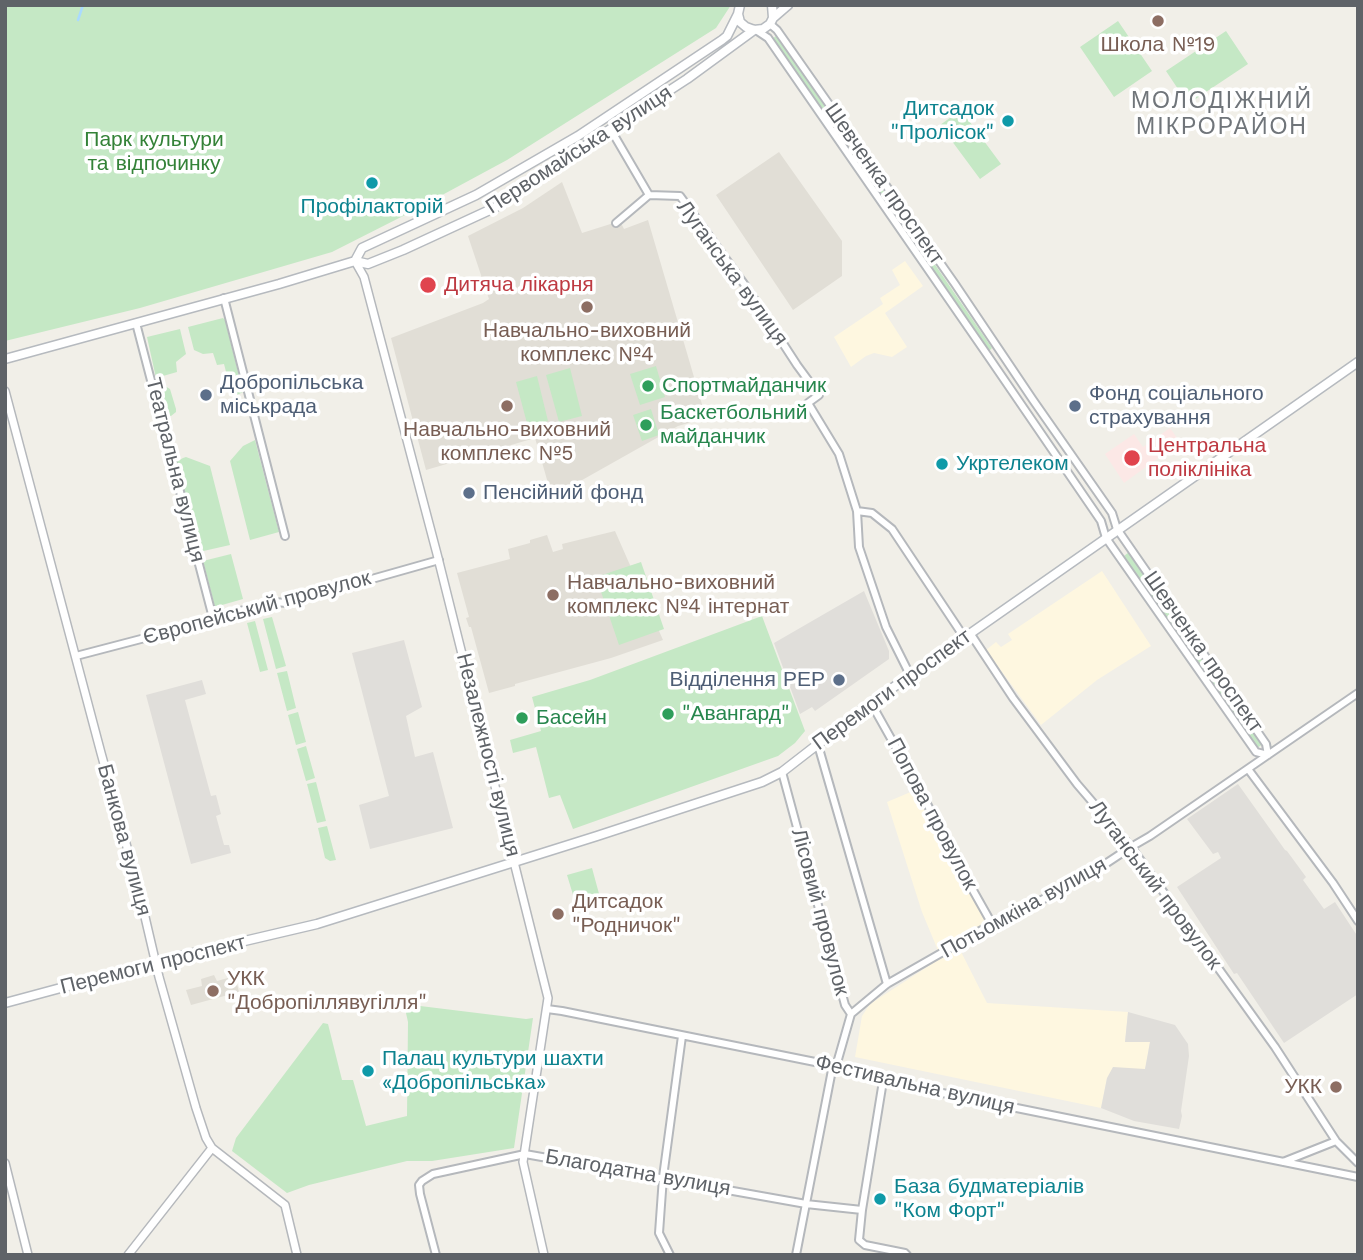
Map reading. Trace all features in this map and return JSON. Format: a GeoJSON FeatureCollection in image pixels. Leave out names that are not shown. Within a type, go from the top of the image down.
{"type":"FeatureCollection","features":[{"type":"Feature","properties":{"kind":"main road"},"geometry":{"type":"LineString","coordinates":[[771,21],[772,5]]}},
{"type":"Feature","properties":{"kind":"main road"},"geometry":{"type":"LineString","coordinates":[[771,21],[788,5]]}},
{"type":"Feature","properties":{"kind":"main road"},"geometry":{"type":"LineString","coordinates":[[739,10],[740,22],[755,30]]}},
{"type":"Feature","properties":{"kind":"main road","name":"Первомайська вулиця"},"geometry":{"type":"LineString","coordinates":[[355,261],[362,248],[476,195],[578,136],[722,40],[727,36],[739,10]]}},
{"type":"Feature","properties":{"kind":"main road","name":"Первомайська вулиця"},"geometry":{"type":"LineString","coordinates":[[5,359],[355,261],[368,264],[513,197],[569,156],[687,79],[755,30],[763,29],[771,21]]}},
{"type":"Feature","properties":{"kind":"main road","name":"Перемоги проспект"},"geometry":{"type":"LineString","coordinates":[[5,1003],[301,928],[515,863],[762,782],[782,772],[871,703],[1358,362]]}},
{"type":"Feature","properties":{"kind":"street","name":"Шевченка проспект"},"geometry":{"type":"LineString","coordinates":[[755,30],[768,38],[1101,521],[1106,538],[1256,752],[1268,755],[1266,744],[1117,529],[1112,513],[771,21]]}},
{"type":"Feature","properties":{"kind":"street","name":"Луганська вулиця"},"geometry":{"type":"LineString","coordinates":[[611,130],[649,195],[680,196],[747,288],[819,395],[808,403],[839,454],[857,510],[859,547],[886,626],[910,676]]}},
{"type":"Feature","properties":{"kind":"street"},"geometry":{"type":"LineString","coordinates":[[616,223],[649,195]]}},
{"type":"Feature","properties":{"kind":"street","name":"Незалежності вулиця"},"geometry":{"type":"LineString","coordinates":[[355,261],[364,277],[439,560],[548,998],[524,1154],[525,1174],[544,1255]]}},
{"type":"Feature","properties":{"kind":"street"},"geometry":{"type":"LineString","coordinates":[[224,298],[285,536]]}},
{"type":"Feature","properties":{"kind":"street","name":"Театральна вулиця"},"geometry":{"type":"LineString","coordinates":[[136,323],[213,618]]}},
{"type":"Feature","properties":{"kind":"street","name":"Банкова вулиця"},"geometry":{"type":"LineString","coordinates":[[5,391],[156,963],[206,1138],[212,1148],[285,1205],[297,1255]]}},
{"type":"Feature","properties":{"kind":"street"},"geometry":{"type":"LineString","coordinates":[[857,510],[872,513],[892,529],[967,635]]}},
{"type":"Feature","properties":{"kind":"street","name":"Європейський провулок"},"geometry":{"type":"LineString","coordinates":[[76,656],[274,602],[287,603],[439,560]]}},
{"type":"Feature","properties":{"kind":"street","name":"Луганський провулок"},"geometry":{"type":"LineString","coordinates":[[967,635],[1053,752],[1130,847],[1275,1047],[1336,1141]]}},
{"type":"Feature","properties":{"kind":"street","name":"Потьомкіна вулиця"},"geometry":{"type":"LineString","coordinates":[[851,1014],[887,984],[992,924],[1084,878],[1150,836],[1358,693]]}},
{"type":"Feature","properties":{"kind":"street","name":"Попова провулок"},"geometry":{"type":"LineString","coordinates":[[871,703],[992,924]]}},
{"type":"Feature","properties":{"kind":"street"},"geometry":{"type":"LineString","coordinates":[[818,745],[887,984]]}},
{"type":"Feature","properties":{"kind":"street"},"geometry":{"type":"LineString","coordinates":[[1248,769],[1358,921]]}},
{"type":"Feature","properties":{"kind":"street","name":"Лісовий провулок"},"geometry":{"type":"LineString","coordinates":[[782,772],[845,1004],[851,1014],[832,1070],[796,1255]]}},
{"type":"Feature","properties":{"kind":"street","name":"Фестивальна вулиця"},"geometry":{"type":"LineString","coordinates":[[547,1009],[835,1066],[883,1081],[1358,1177]]}},
{"type":"Feature","properties":{"kind":"street"},"geometry":{"type":"LineString","coordinates":[[670,1255],[659,1233],[663,1177],[682,1036]]}},
{"type":"Feature","properties":{"kind":"street"},"geometry":{"type":"LineString","coordinates":[[883,1081],[859,1240],[865,1245],[907,1255]]}},
{"type":"Feature","properties":{"kind":"street"},"geometry":{"type":"LineString","coordinates":[[1283,1162],[1336,1141],[1358,1163]]}},
{"type":"Feature","properties":{"kind":"street"},"geometry":{"type":"LineString","coordinates":[[128,1255],[212,1148]]}},
{"type":"Feature","properties":{"kind":"street","name":"Благодатна вулиця"},"geometry":{"type":"LineString","coordinates":[[436,1255],[419,1185],[422,1181],[433,1174],[524,1154],[806,1203],[862,1210]]}},
{"type":"Feature","properties":{"kind":"street"},"geometry":{"type":"LineString","coordinates":[[5,1163],[27,1255]]}},
{"type":"Feature","properties":{"kind":"shaded area"},"geometry":{"type":"Polygon","coordinates":[[[779,152],[842,241],[842,276],[793,310],[716,195],[779,152]]]}},
{"type":"Feature","properties":{"kind":"shaded area"},"geometry":{"type":"Polygon","coordinates":[[[562,182],[582,233],[620,221],[624,229],[648,220],[706,418],[678,426],[552,497],[535,438],[426,470],[391,338],[489,299],[468,236],[523,208],[562,182]]]}},
{"type":"Feature","properties":{"kind":"shaded area"},"geometry":{"type":"Polygon","coordinates":[[[905,261],[923,286],[885,313],[907,347],[892,357],[874,353],[851,367],[834,337],[883,304],[880,298],[900,285],[892,270],[905,261]]]}},
{"type":"Feature","properties":{"kind":"shaded area","name":"Центральна поліклініка"},"geometry":{"type":"Polygon","coordinates":[[[1170,428],[1180,442],[1124,483],[1105,454],[1134,434],[1143,447],[1170,428]]]}},
{"type":"Feature","properties":{"kind":"shaded area","name":"Навчально-виховний комплекс №4 інтернат"},"geometry":{"type":"Polygon","coordinates":[[[615,531],[663,640],[489,693],[471,627],[466,618],[469,617],[457,573],[510,559],[508,549],[547,535],[553,552],[563,549],[562,544],[615,531]]]}},
{"type":"Feature","properties":{"kind":"shaded area"},"geometry":{"type":"Polygon","coordinates":[[[1102,571],[1151,646],[1097,680],[1041,725],[986,650],[996,642],[1001,647],[1012,640],[1008,634],[1102,571]]]}},
{"type":"Feature","properties":{"kind":"shaded area"},"geometry":{"type":"Polygon","coordinates":[[[864,591],[889,651],[889,659],[815,711],[812,707],[800,714],[774,643],[864,591]]]}},
{"type":"Feature","properties":{"kind":"shaded area"},"geometry":{"type":"Polygon","coordinates":[[[404,640],[422,707],[406,716],[415,757],[433,752],[453,828],[370,849],[359,805],[389,796],[352,653],[404,640]]]}},
{"type":"Feature","properties":{"kind":"shaded area"},"geometry":{"type":"Polygon","coordinates":[[[202,680],[206,694],[185,700],[211,796],[216,795],[221,814],[216,816],[224,845],[229,845],[231,853],[191,864],[146,695],[202,680]]]}},
{"type":"Feature","properties":{"kind":"shaded area"},"geometry":{"type":"Polygon","coordinates":[[[1238,784],[1306,877],[1303,880],[1324,909],[1335,902],[1358,937],[1358,994],[1284,1043],[1237,973],[1234,974],[1177,887],[1221,858],[1218,852],[1213,854],[1187,819],[1238,784]]]}},
{"type":"Feature","properties":{"kind":"shaded area"},"geometry":{"type":"Polygon","coordinates":[[[913,791],[989,922],[955,940],[987,1003],[1128,1012],[1125,1042],[1150,1042],[1145,1070],[1107,1078],[1101,1108],[855,1057],[862,1016],[870,1004],[938,960],[937,948],[922,912],[887,802],[913,791]]]}},
{"type":"Feature","properties":{"kind":"shaded area","name":"УКК \"Добропіллявугілля\""},"geometry":{"type":"Polygon","coordinates":[[[214,975],[217,981],[235,976],[239,992],[191,1005],[186,990],[202,986],[201,979],[214,975]]]}},
{"type":"Feature","properties":{"kind":"shaded area"},"geometry":{"type":"Polygon","coordinates":[[[1128,1012],[1175,1025],[1188,1044],[1189,1056],[1179,1129],[1134,1121],[1101,1108],[1107,1078],[1113,1067],[1145,1069],[1150,1042],[1125,1042],[1128,1012]]]}},
{"type":"Feature","properties":{"kind":"green space","name":"Парк культури та відпочинку"},"geometry":{"type":"Polygon","coordinates":[[[5,5],[731,5],[716,28],[507,160],[332,252],[140,308],[5,341],[5,5]]]}},
{"type":"Feature","properties":{"kind":"green space"},"geometry":{"type":"Polygon","coordinates":[[[1118,21],[1152,71],[1114,97],[1080,47],[1118,21]]]}},
{"type":"Feature","properties":{"kind":"green space"},"geometry":{"type":"Polygon","coordinates":[[[1226,31],[1248,64],[1188,104],[1166,71],[1226,31]]]}},
{"type":"Feature","properties":{"kind":"green space"},"geometry":{"type":"Polygon","coordinates":[[[776,36],[849,141],[846,144],[772,39],[776,36]]]}},
{"type":"Feature","properties":{"kind":"green space"},"geometry":{"type":"Polygon","coordinates":[[[961,110],[1001,164],[980,179],[940,125],[961,110]]]}},
{"type":"Feature","properties":{"kind":"green space"},"geometry":{"type":"Polygon","coordinates":[[[852,146],[902,218],[899,220],[849,148],[852,146]]]}},
{"type":"Feature","properties":{"kind":"green space"},"geometry":{"type":"Polygon","coordinates":[[[912,231],[992,348],[989,351],[908,235],[912,231]]]}},
{"type":"Feature","properties":{"kind":"green space"},"geometry":{"type":"Polygon","coordinates":[[[223,318],[243,392],[235,396],[232,395],[224,364],[217,365],[213,353],[203,354],[194,350],[188,327],[223,318]]]}},
{"type":"Feature","properties":{"kind":"green space"},"geometry":{"type":"Polygon","coordinates":[[[180,329],[186,354],[176,362],[177,372],[156,378],[147,337],[180,329]]]}},
{"type":"Feature","properties":{"kind":"green space","name":"Спортмайданчик"},"geometry":{"type":"Polygon","coordinates":[[[656,366],[665,397],[640,405],[630,374],[656,366]]]}},
{"type":"Feature","properties":{"kind":"green space"},"geometry":{"type":"Polygon","coordinates":[[[570,368],[582,416],[559,422],[546,375],[570,368]]]}},
{"type":"Feature","properties":{"kind":"green space"},"geometry":{"type":"Polygon","coordinates":[[[537,376],[548,421],[528,427],[516,382],[537,376]]]}},
{"type":"Feature","properties":{"kind":"green space"},"geometry":{"type":"Polygon","coordinates":[[[162,380],[170,389],[176,409],[171,416],[165,413],[156,382],[162,380]]]}},
{"type":"Feature","properties":{"kind":"green space","name":"Баскетбольний майданчик"},"geometry":{"type":"Polygon","coordinates":[[[651,409],[659,435],[642,441],[633,415],[651,409]]]}},
{"type":"Feature","properties":{"kind":"green space"},"geometry":{"type":"Polygon","coordinates":[[[255,440],[279,532],[250,540],[230,461],[243,446],[255,440]]]}},
{"type":"Feature","properties":{"kind":"green space"},"geometry":{"type":"Polygon","coordinates":[[[186,457],[210,466],[230,545],[199,552],[176,462],[186,457]]]}},
{"type":"Feature","properties":{"kind":"green space"},"geometry":{"type":"Polygon","coordinates":[[[1129,552],[1194,647],[1189,650],[1124,556],[1129,552]]]}},
{"type":"Feature","properties":{"kind":"green space"},"geometry":{"type":"Polygon","coordinates":[[[231,554],[243,599],[215,607],[203,561],[231,554]]]}},
{"type":"Feature","properties":{"kind":"green space"},"geometry":{"type":"Polygon","coordinates":[[[641,562],[664,629],[619,645],[596,577],[641,562]]]}},
{"type":"Feature","properties":{"kind":"green space","name":"\"Авангард\""},"geometry":{"type":"Polygon","coordinates":[[[762,616],[805,731],[795,743],[778,756],[573,829],[560,795],[549,798],[536,747],[513,753],[510,740],[541,731],[532,697],[590,680],[762,616]]]}},
{"type":"Feature","properties":{"kind":"green space"},"geometry":{"type":"Polygon","coordinates":[[[272,617],[286,666],[276,669],[263,619],[272,617]]]}},
{"type":"Feature","properties":{"kind":"green space"},"geometry":{"type":"Polygon","coordinates":[[[255,621],[268,670],[260,672],[247,623],[255,621]]]}},
{"type":"Feature","properties":{"kind":"green space"},"geometry":{"type":"Polygon","coordinates":[[[1199,653],[1263,744],[1257,748],[1193,657],[1199,653]]]}},
{"type":"Feature","properties":{"kind":"green space"},"geometry":{"type":"Polygon","coordinates":[[[287,671],[296,708],[287,711],[277,673],[287,671]]]}},
{"type":"Feature","properties":{"kind":"green space"},"geometry":{"type":"Polygon","coordinates":[[[298,712],[306,742],[296,745],[288,715],[298,712]]]}},
{"type":"Feature","properties":{"kind":"green space"},"geometry":{"type":"Polygon","coordinates":[[[306,746],[315,778],[306,781],[297,749],[306,746]]]}},
{"type":"Feature","properties":{"kind":"green space"},"geometry":{"type":"Polygon","coordinates":[[[316,782],[326,821],[317,823],[307,784],[316,782]]]}},
{"type":"Feature","properties":{"kind":"green space"},"geometry":{"type":"Polygon","coordinates":[[[327,826],[336,860],[325,858],[318,828],[327,826]]]}},
{"type":"Feature","properties":{"kind":"green space"},"geometry":{"type":"Polygon","coordinates":[[[592,868],[601,901],[577,908],[567,875],[592,868]]]}},
{"type":"Feature","properties":{"kind":"green space"},"geometry":{"type":"Polygon","coordinates":[[[404,1004],[533,1018],[514,1148],[432,1161],[407,1161],[287,1193],[232,1151],[236,1138],[323,1023],[328,1024],[342,1080],[353,1080],[366,1126],[407,1116],[408,1022],[404,1004]]]}},
{"type":"Feature","properties":{"kind":"waterway"},"geometry":{"type":"LineString","coordinates":[[78,20],[83,5]]}},
{"type":"Feature","properties":{"kind":"place","name":"Школа №19"},"geometry":{"type":"Point","coordinates":[1158,21]}},
{"type":"Feature","properties":{"kind":"place","name":"Дитсадок \"Пролісок\""},"geometry":{"type":"Point","coordinates":[1008,121]}},
{"type":"Feature","properties":{"kind":"place","name":"Профілакторій"},"geometry":{"type":"Point","coordinates":[372,183]}},
{"type":"Feature","properties":{"kind":"place","name":"Дитяча лікарня"},"geometry":{"type":"Point","coordinates":[428,285]}},
{"type":"Feature","properties":{"kind":"place","name":"Навчально-виховний комплекс №4"},"geometry":{"type":"Point","coordinates":[587,307]}},
{"type":"Feature","properties":{"kind":"place","name":"Спортмайданчик"},"geometry":{"type":"Point","coordinates":[648,386]}},
{"type":"Feature","properties":{"kind":"place","name":"Добропільська міськрада"},"geometry":{"type":"Point","coordinates":[206,395]}},
{"type":"Feature","properties":{"kind":"place","name":"Навчально-виховний комплекс №5"},"geometry":{"type":"Point","coordinates":[507,406]}},
{"type":"Feature","properties":{"kind":"place","name":"Фонд соціального страхування"},"geometry":{"type":"Point","coordinates":[1075,406]}},
{"type":"Feature","properties":{"kind":"place","name":"Баскетбольний майданчик"},"geometry":{"type":"Point","coordinates":[646,425]}},
{"type":"Feature","properties":{"kind":"place","name":"Центральна поліклініка"},"geometry":{"type":"Point","coordinates":[1132,458]}},
{"type":"Feature","properties":{"kind":"place","name":"Укртелеком"},"geometry":{"type":"Point","coordinates":[942,464]}},
{"type":"Feature","properties":{"kind":"place","name":"Пенсійний фонд"},"geometry":{"type":"Point","coordinates":[469,493]}},
{"type":"Feature","properties":{"kind":"place","name":"Навчально-виховний комплекс №4 інтернат"},"geometry":{"type":"Point","coordinates":[553,595]}},
{"type":"Feature","properties":{"kind":"place","name":"Відділення РЕР"},"geometry":{"type":"Point","coordinates":[839,680]}},
{"type":"Feature","properties":{"kind":"place","name":"\"Авангард\""},"geometry":{"type":"Point","coordinates":[668,714]}},
{"type":"Feature","properties":{"kind":"place","name":"Басейн"},"geometry":{"type":"Point","coordinates":[522,718]}},
{"type":"Feature","properties":{"kind":"place","name":"Дитсадок \"Родничок\""},"geometry":{"type":"Point","coordinates":[558,914]}},
{"type":"Feature","properties":{"kind":"place","name":"УКК \"Добропіллявугілля\""},"geometry":{"type":"Point","coordinates":[213,991]}},
{"type":"Feature","properties":{"kind":"place","name":"Палац культури шахти «Добропільська»"},"geometry":{"type":"Point","coordinates":[368,1071]}},
{"type":"Feature","properties":{"kind":"place","name":"УКК"},"geometry":{"type":"Point","coordinates":[1336,1087]}},
{"type":"Feature","properties":{"kind":"place","name":"База будматеріалів \"Ком Форт\""},"geometry":{"type":"Point","coordinates":[880,1199]}},
{"type":"Feature","properties":{"kind":"district","name":"МОЛОДІЖНИЙ МІКРОРАЙОН"},"geometry":{"type":"Point","coordinates":[1222,114]}}]}
